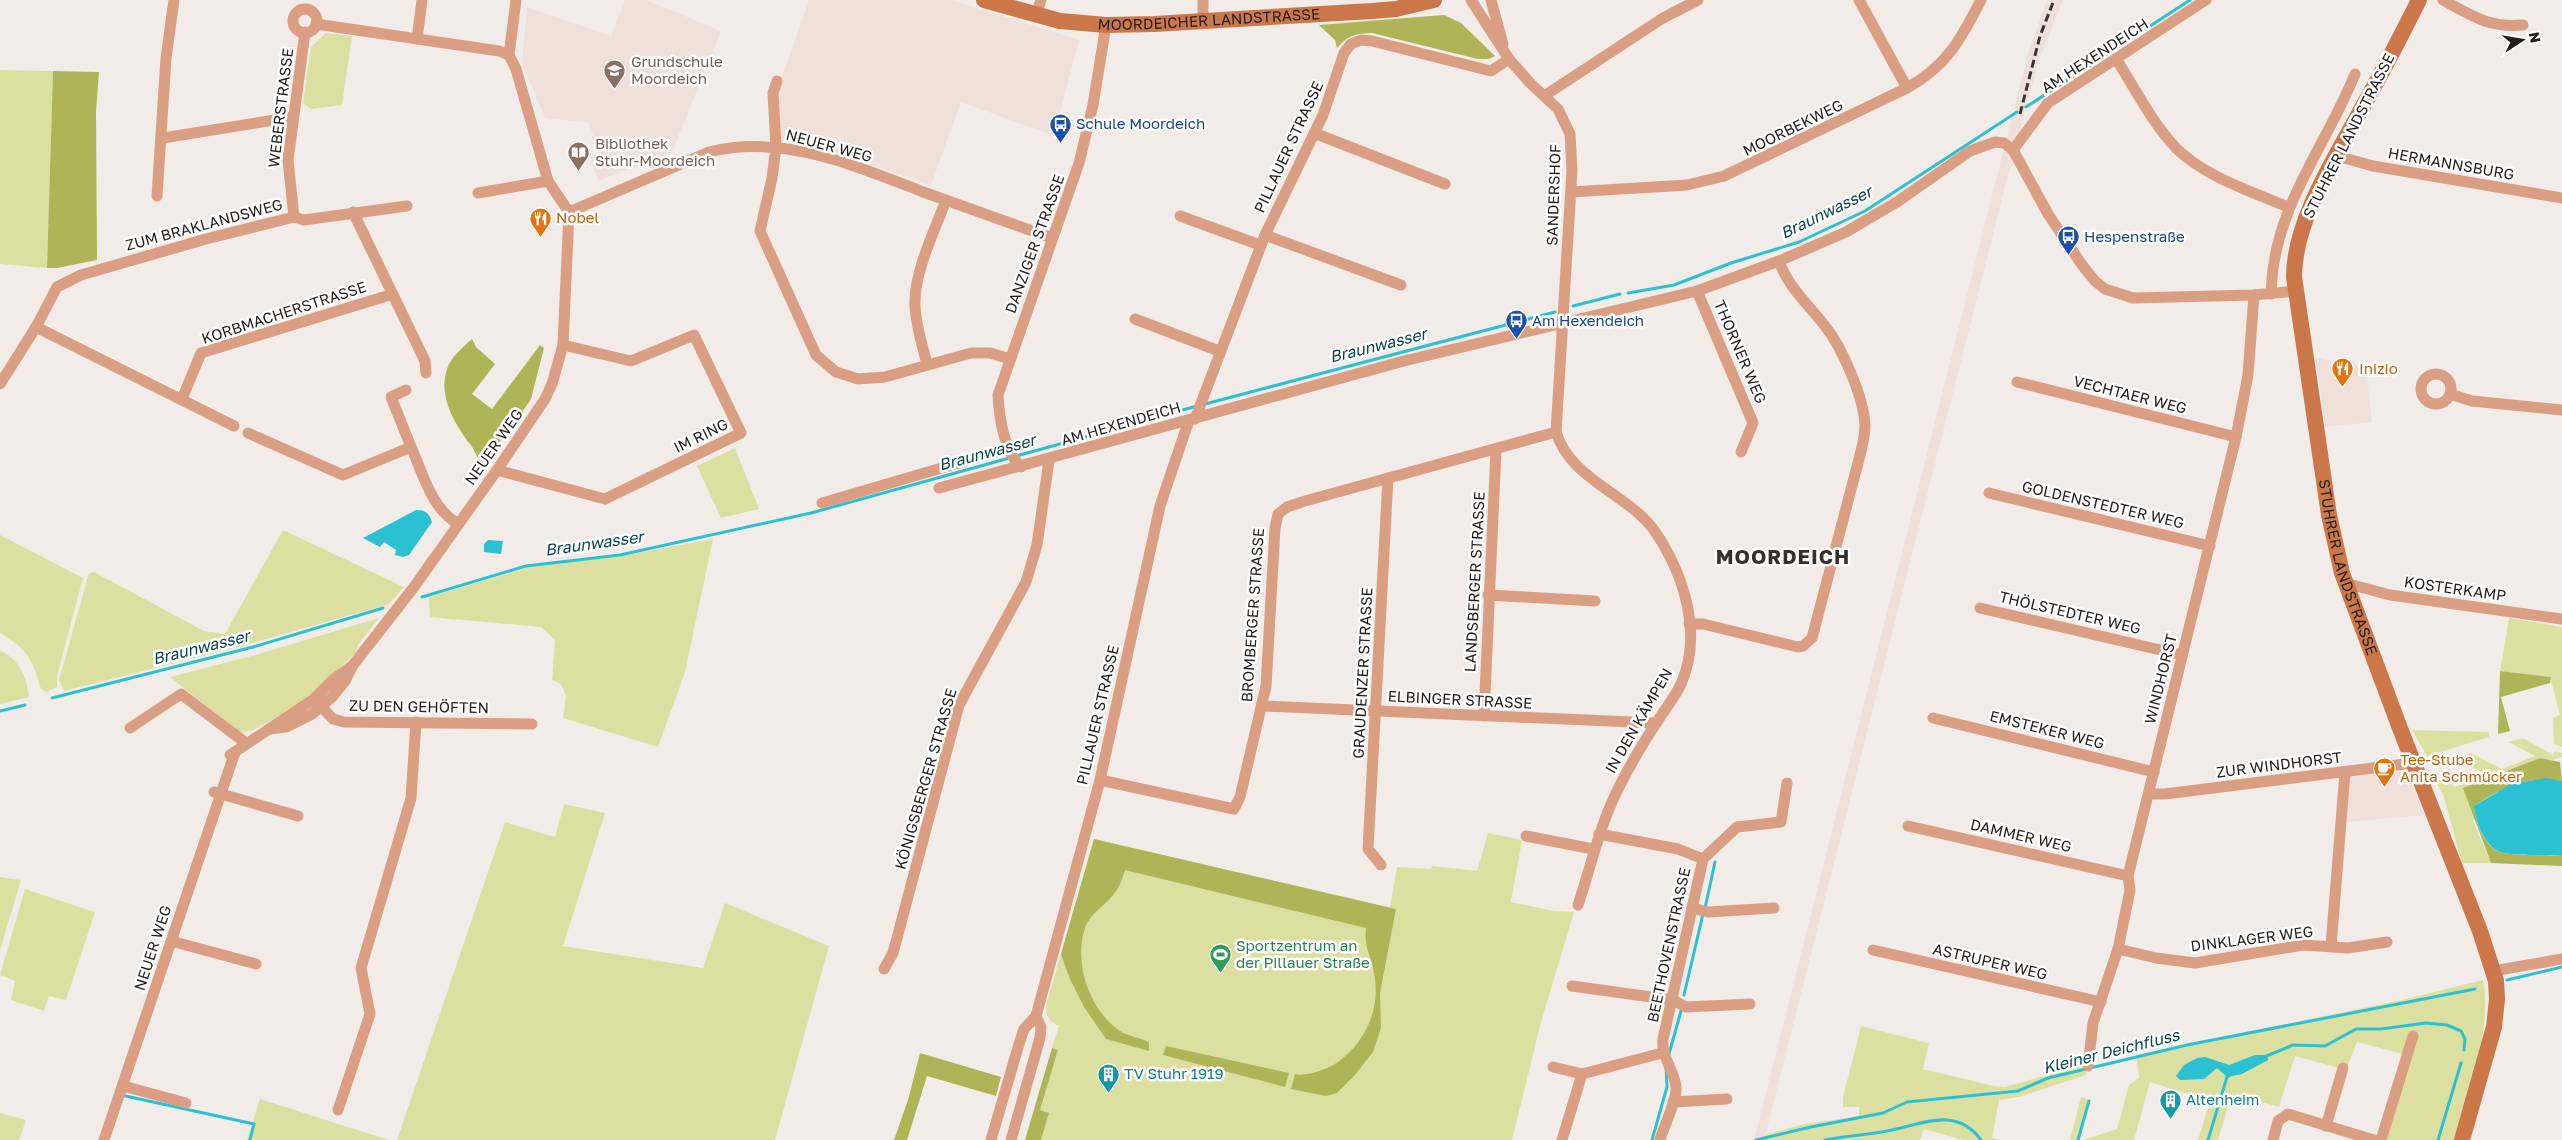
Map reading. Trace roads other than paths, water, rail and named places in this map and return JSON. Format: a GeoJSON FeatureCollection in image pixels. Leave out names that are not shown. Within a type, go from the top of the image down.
{"type":"FeatureCollection","features":[{"type":"Feature","properties":{"kind":"main road","name":"MOORDEICHER LANDSTRASSE"},"geometry":{"type":"LineString","coordinates":[[984,0],[1038,7],[1060,21],[1106,25],[1203,22],[1372,11],[1396,9],[1434,0]]}},
{"type":"Feature","properties":{"kind":"main road","name":"STUHRER LANDSTRASSE"},"geometry":{"type":"LineString","coordinates":[[2419,0],[2317,195],[2298,242],[2294,262],[2295,291],[2329,515],[2345,583],[2493,971],[2497,999],[2494,1027],[2462,1140]]}},
{"type":"Feature","properties":{"kind":"street"},"geometry":{"type":"LineString","coordinates":[[157,196],[159,152],[163,138],[166,58],[174,0]]}},
{"type":"Feature","properties":{"kind":"street"},"geometry":{"type":"LineString","coordinates":[[417,39],[422,0]]}},
{"type":"Feature","properties":{"kind":"street"},"geometry":{"type":"LineString","coordinates":[[516,0],[509,55],[516,69],[548,180],[569,212]]}},
{"type":"Feature","properties":{"kind":"street"},"geometry":{"type":"LineString","coordinates":[[1203,0],[1203,22]]}},
{"type":"Feature","properties":{"kind":"street","name":"SANDERSHOF"},"geometry":{"type":"LineString","coordinates":[[1471,0],[1509,59],[1558,109],[1570,134],[1573,156],[1562,324]]}},
{"type":"Feature","properties":{"kind":"street","name":"SANDERSHOF"},"geometry":{"type":"LineString","coordinates":[[1491,0],[1497,28],[1509,59]]}},
{"type":"Feature","properties":{"kind":"street"},"geometry":{"type":"LineString","coordinates":[[1544,96],[1663,18],[1698,0]]}},
{"type":"Feature","properties":{"kind":"street"},"geometry":{"type":"LineString","coordinates":[[1859,0],[1907,88]]}},
{"type":"Feature","properties":{"kind":"street","name":"AM HEXENDEICH"},"geometry":{"type":"LineString","coordinates":[[939,488],[1018,465],[1049,460],[1194,417],[1422,357],[1697,291],[1778,261],[1865,222],[1970,151],[1995,142],[2004,143],[2012,149],[2048,103],[2116,59],[2192,4],[2206,0]]}},
{"type":"Feature","properties":{"kind":"street"},"geometry":{"type":"LineString","coordinates":[[2443,0],[2486,22],[2503,26],[2523,24]]}},
{"type":"Feature","properties":{"kind":"street","name":"MOORBEKWEG"},"geometry":{"type":"LineString","coordinates":[[1571,192],[1687,185],[1724,176],[1907,88],[1934,70],[1953,50],[1978,1]]}},
{"type":"Feature","properties":{"kind":"street"},"geometry":{"type":"LineString","coordinates":[[310,5],[317,18],[316,24],[314,29],[305,32],[296,28],[294,18],[299,10],[310,5]]}},
{"type":"Feature","properties":{"kind":"street"},"geometry":{"type":"LineString","coordinates":[[316,24],[499,51],[509,55]]}},
{"type":"Feature","properties":{"kind":"street","name":"DANZIGER STRASSE"},"geometry":{"type":"LineString","coordinates":[[1018,465],[1010,448],[1000,417],[998,395],[1074,177],[1086,136],[1106,25]]}},
{"type":"Feature","properties":{"kind":"street","name":"WEBERSTRASSE"},"geometry":{"type":"LineString","coordinates":[[294,216],[288,171],[293,117],[305,32]]}},
{"type":"Feature","properties":{"kind":"street","name":"PILLAUER STRASSE"},"geometry":{"type":"LineString","coordinates":[[991,1140],[1021,1037],[1024,1029],[1036,1016],[1100,780],[1160,506],[1262,240],[1331,96],[1344,53],[1351,44],[1361,40],[1491,71],[1509,59]]}},
{"type":"Feature","properties":{"kind":"street"},"geometry":{"type":"LineString","coordinates":[[2116,59],[2176,148],[2201,167],[2288,207]]}},
{"type":"Feature","properties":{"kind":"street"},"geometry":{"type":"LineString","coordinates":[[2271,294],[2275,246],[2288,207],[2355,74]]}},
{"type":"Feature","properties":{"kind":"street"},"geometry":{"type":"LineString","coordinates":[[777,81],[773,93],[776,147],[772,178],[760,232],[816,355],[836,372],[858,379],[885,377],[971,353],[990,353],[1010,359]]}},
{"type":"Feature","properties":{"kind":"street"},"geometry":{"type":"LineString","coordinates":[[163,138],[293,117]]}},
{"type":"Feature","properties":{"kind":"street"},"geometry":{"type":"LineString","coordinates":[[1314,133],[1446,184]]}},
{"type":"Feature","properties":{"kind":"street","name":"NEUER WEG"},"geometry":{"type":"LineString","coordinates":[[104,1140],[211,820],[217,792],[218,774],[230,755],[246,743],[270,730],[286,727],[312,714],[317,702],[332,698],[345,681],[353,664],[414,587],[458,523],[498,470],[545,399],[563,345],[569,212],[709,152],[729,147],[776,147],[810,153],[851,165],[1052,238]]}},
{"type":"Feature","properties":{"kind":"street"},"geometry":{"type":"LineString","coordinates":[[2012,149],[2048,214],[2082,265],[2095,281],[2105,289],[2133,298],[2254,295],[2295,291]]}},
{"type":"Feature","properties":{"kind":"street","name":"HERMANNSBURG"},"geometry":{"type":"LineString","coordinates":[[2337,156],[2373,166],[2562,198]]}},
{"type":"Feature","properties":{"kind":"street"},"geometry":{"type":"LineString","coordinates":[[478,193],[548,180]]}},
{"type":"Feature","properties":{"kind":"street"},"geometry":{"type":"LineString","coordinates":[[927,365],[915,306],[915,295],[928,246],[946,200]]}},
{"type":"Feature","properties":{"kind":"street","name":"ZUM BRAKLANDSWEG"},"geometry":{"type":"LineString","coordinates":[[0,384],[36,327],[57,287],[81,275],[294,216],[304,220],[407,206]]}},
{"type":"Feature","properties":{"kind":"street","name":"KORBMACHERSTRASSE"},"geometry":{"type":"LineString","coordinates":[[352,212],[425,361],[426,373]]}},
{"type":"Feature","properties":{"kind":"street"},"geometry":{"type":"LineString","coordinates":[[1180,216],[1262,240],[1401,285]]}},
{"type":"Feature","properties":{"kind":"street"},"geometry":{"type":"LineString","coordinates":[[1689,624],[1703,624],[1798,646],[1803,646],[1812,638],[1863,445],[1865,425],[1862,408],[1846,364],[1827,328],[1789,283],[1778,261]]}},
{"type":"Feature","properties":{"kind":"street","name":"THORNER WEG"},"geometry":{"type":"LineString","coordinates":[[1697,291],[1753,423],[1741,452]]}},
{"type":"Feature","properties":{"kind":"street","name":"KORBMACHERSTRASSE"},"geometry":{"type":"LineString","coordinates":[[182,399],[202,353],[393,294]]}},
{"type":"Feature","properties":{"kind":"street","name":"WINDHORST"},"geometry":{"type":"LineString","coordinates":[[2088,1066],[2093,1023],[2118,949],[2130,890],[2128,876],[2236,436],[2248,375],[2254,295]]}},
{"type":"Feature","properties":{"kind":"street"},"geometry":{"type":"LineString","coordinates":[[1136,320],[1219,351]]}},
{"type":"Feature","properties":{"kind":"street"},"geometry":{"type":"LineString","coordinates":[[1556,432],[1562,324]]}},
{"type":"Feature","properties":{"kind":"street"},"geometry":{"type":"LineString","coordinates":[[36,327],[234,426]]}},
{"type":"Feature","properties":{"kind":"street","name":"IM RING"},"geometry":{"type":"LineString","coordinates":[[498,470],[605,499],[742,433],[694,335],[631,361],[563,345]]}},
{"type":"Feature","properties":{"kind":"street","name":"VECHTAER WEG"},"geometry":{"type":"LineString","coordinates":[[2017,382],[2236,436]]}},
{"type":"Feature","properties":{"kind":"street"},"geometry":{"type":"LineString","coordinates":[[406,390],[391,397],[437,505],[449,518],[458,523]]}},
{"type":"Feature","properties":{"kind":"street"},"geometry":{"type":"LineString","coordinates":[[2450,394],[2472,401],[2562,410]]}},
{"type":"Feature","properties":{"kind":"street","name":"IN DEN KÄMPEN"},"geometry":{"type":"LineString","coordinates":[[1556,432],[1564,450],[1580,469],[1630,505],[1656,533],[1682,585],[1689,624],[1688,658],[1682,682],[1656,723],[1619,789],[1599,834],[1578,905]]}},
{"type":"Feature","properties":{"kind":"street","name":"BROMBERGER STRASSE"},"geometry":{"type":"LineString","coordinates":[[1100,780],[1234,809],[1238,805],[1266,686],[1275,528],[1278,514],[1286,507],[1556,432]]}},
{"type":"Feature","properties":{"kind":"street"},"geometry":{"type":"LineString","coordinates":[[248,433],[343,474],[411,447]]}},
{"type":"Feature","properties":{"kind":"street"},"geometry":{"type":"LineString","coordinates":[[822,503],[1010,448]]}},
{"type":"Feature","properties":{"kind":"street","name":"LANDSBERGER STRASSE"},"geometry":{"type":"LineString","coordinates":[[1484,716],[1496,450]]}},
{"type":"Feature","properties":{"kind":"street","name":"KÖNIGSBERGER STRASSE"},"geometry":{"type":"LineString","coordinates":[[884,969],[893,953],[959,705],[1026,582],[1032,562],[1049,460]]}},
{"type":"Feature","properties":{"kind":"street","name":"GRAUDENZER STRASSE"},"geometry":{"type":"LineString","coordinates":[[1381,865],[1368,849],[1388,478]]}},
{"type":"Feature","properties":{"kind":"street","name":"GOLDENSTEDTER WEG"},"geometry":{"type":"LineString","coordinates":[[1989,494],[2210,546]]}},
{"type":"Feature","properties":{"kind":"street","name":"KOSTERKAMP"},"geometry":{"type":"LineString","coordinates":[[2345,583],[2390,595],[2562,619]]}},
{"type":"Feature","properties":{"kind":"street"},"geometry":{"type":"LineString","coordinates":[[1488,595],[1595,601]]}},
{"type":"Feature","properties":{"kind":"street","name":"THÖLSTEDTER WEG"},"geometry":{"type":"LineString","coordinates":[[1980,608],[2182,655]]}},
{"type":"Feature","properties":{"kind":"street"},"geometry":{"type":"LineString","coordinates":[[130,728],[182,694],[246,743]]}},
{"type":"Feature","properties":{"kind":"street","name":"ZU DEN GEHÖFTEN"},"geometry":{"type":"LineString","coordinates":[[317,702],[333,719],[344,722],[532,724]]}},
{"type":"Feature","properties":{"kind":"street","name":"ELBINGER STRASSE"},"geometry":{"type":"LineString","coordinates":[[1262,706],[1656,723]]}},
{"type":"Feature","properties":{"kind":"street","name":"EMSTEKER WEG"},"geometry":{"type":"LineString","coordinates":[[1933,718],[2154,772]]}},
{"type":"Feature","properties":{"kind":"street"},"geometry":{"type":"LineString","coordinates":[[338,1110],[370,1014],[360,968],[411,798],[416,722]]}},
{"type":"Feature","properties":{"kind":"street","name":"ZUR WINDHORST"},"geometry":{"type":"LineString","coordinates":[[2149,794],[2165,794],[2413,763]]}},
{"type":"Feature","properties":{"kind":"street","name":"DINKLAGER WEG"},"geometry":{"type":"LineString","coordinates":[[2331,946],[2344,772]]}},
{"type":"Feature","properties":{"kind":"street"},"geometry":{"type":"LineString","coordinates":[[1703,859],[1737,827],[1781,822],[1787,783]]}},
{"type":"Feature","properties":{"kind":"street"},"geometry":{"type":"LineString","coordinates":[[217,792],[298,816]]}},
{"type":"Feature","properties":{"kind":"street","name":"DAMMER WEG"},"geometry":{"type":"LineString","coordinates":[[1908,826],[2128,876]]}},
{"type":"Feature","properties":{"kind":"street","name":"BEETHOVENSTRASSE"},"geometry":{"type":"LineString","coordinates":[[1599,834],[1678,849],[1703,859],[1700,910],[1673,1000],[1663,1055]]}},
{"type":"Feature","properties":{"kind":"street"},"geometry":{"type":"LineString","coordinates":[[1526,836],[1594,849]]}},
{"type":"Feature","properties":{"kind":"street"},"geometry":{"type":"LineString","coordinates":[[1700,910],[1774,908]]}},
{"type":"Feature","properties":{"kind":"street"},"geometry":{"type":"LineString","coordinates":[[171,941],[256,964]]}},
{"type":"Feature","properties":{"kind":"street","name":"DINKLAGER WEG"},"geometry":{"type":"LineString","coordinates":[[2118,949],[2156,958],[2195,963],[2303,946],[2348,948],[2387,942]]}},
{"type":"Feature","properties":{"kind":"street","name":"ASTRUPER WEG"},"geometry":{"type":"LineString","coordinates":[[1873,950],[2101,1002]]}},
{"type":"Feature","properties":{"kind":"street"},"geometry":{"type":"LineString","coordinates":[[2493,971],[2562,959]]}},
{"type":"Feature","properties":{"kind":"street"},"geometry":{"type":"LineString","coordinates":[[1572,986],[1673,1000],[1686,1007],[1750,1004]]}},
{"type":"Feature","properties":{"kind":"street","name":"PILLAUER STRASSE"},"geometry":{"type":"LineString","coordinates":[[1011,1140],[1040,1038],[1041,1027],[1036,1016]]}},
{"type":"Feature","properties":{"kind":"street"},"geometry":{"type":"LineString","coordinates":[[2381,1140],[2413,1036]]}},
{"type":"Feature","properties":{"kind":"street"},"geometry":{"type":"LineString","coordinates":[[1553,1067],[1582,1074],[1663,1055],[1674,1077],[1676,1092],[1660,1140]]}},
{"type":"Feature","properties":{"kind":"street"},"geometry":{"type":"LineString","coordinates":[[2326,1126],[2343,1068]]}},
{"type":"Feature","properties":{"kind":"street"},"geometry":{"type":"LineString","coordinates":[[1562,1140],[1582,1074]]}},
{"type":"Feature","properties":{"kind":"street"},"geometry":{"type":"LineString","coordinates":[[121,1092],[186,1103]]}},
{"type":"Feature","properties":{"kind":"street"},"geometry":{"type":"LineString","coordinates":[[1673,1102],[1727,1099]]}},
{"type":"Feature","properties":{"kind":"street"},"geometry":{"type":"LineString","coordinates":[[2273,1140],[2278,1121],[2288,1114],[2374,1140]]}},
{"type":"Feature","properties":{"kind":"water"},"geometry":{"type":"Polygon","coordinates":[[[416,510],[427,513],[432,522],[409,555],[403,557],[395,555],[396,550],[384,542],[380,547],[363,538],[416,510]]]}},
{"type":"Feature","properties":{"kind":"water"},"geometry":{"type":"Polygon","coordinates":[[[488,540],[503,541],[501,554],[484,552],[484,544],[488,540]]]}},
{"type":"Feature","properties":{"kind":"water"},"geometry":{"type":"Polygon","coordinates":[[[2546,778],[2562,781],[2562,856],[2512,854],[2494,849],[2481,832],[2474,806],[2511,784],[2546,778]]]}},
{"type":"Feature","properties":{"kind":"water"},"geometry":{"type":"Polygon","coordinates":[[[2255,1055],[2268,1055],[2268,1060],[2242,1074],[2227,1077],[2217,1068],[2204,1079],[2180,1080],[2176,1076],[2184,1065],[2197,1058],[2205,1057],[2229,1065],[2255,1055]]]}},
{"type":"Feature","properties":{"kind":"waterway","name":"Braunwasser"},"geometry":{"type":"LineString","coordinates":[[2026,107],[2190,0]]}},
{"type":"Feature","properties":{"kind":"waterway","name":"Braunwasser"},"geometry":{"type":"LineString","coordinates":[[1628,293],[1674,285],[1731,263],[1799,242],[1865,211],[2017,112]]}},
{"type":"Feature","properties":{"kind":"waterway","name":"Braunwasser"},"geometry":{"type":"LineString","coordinates":[[1573,306],[1620,294]]}},
{"type":"Feature","properties":{"kind":"waterway","name":"Braunwasser"},"geometry":{"type":"LineString","coordinates":[[1205,404],[1555,312]]}},
{"type":"Feature","properties":{"kind":"waterway","name":"Braunwasser"},"geometry":{"type":"LineString","coordinates":[[422,597],[526,566],[620,555],[811,513],[1197,406]]}},
{"type":"Feature","properties":{"kind":"waterway","name":"Braunwasser"},"geometry":{"type":"LineString","coordinates":[[52,698],[253,647],[383,608]]}},
{"type":"Feature","properties":{"kind":"waterway","name":"Braunwasser"},"geometry":{"type":"LineString","coordinates":[[0,711],[25,705]]}},
{"type":"Feature","properties":{"kind":"waterway"},"geometry":{"type":"LineString","coordinates":[[1705,908],[1715,862]]}},
{"type":"Feature","properties":{"kind":"waterway"},"geometry":{"type":"LineString","coordinates":[[1684,995],[1703,914]]}},
{"type":"Feature","properties":{"kind":"waterway","name":"Kleiner Deichfluss"},"geometry":{"type":"LineString","coordinates":[[2507,980],[2562,967]]}},
{"type":"Feature","properties":{"kind":"waterway","name":"Kleiner Deichfluss"},"geometry":{"type":"LineString","coordinates":[[1756,1140],[1883,1113],[1907,1102],[2018,1091],[2048,1078],[2187,1045],[2475,989]]}},
{"type":"Feature","properties":{"kind":"waterway"},"geometry":{"type":"LineString","coordinates":[[1669,1054],[1681,1011]]}},
{"type":"Feature","properties":{"kind":"waterway"},"geometry":{"type":"LineString","coordinates":[[2264,1057],[2293,1045],[2325,1046],[2356,1029],[2381,1029],[2426,1023],[2447,1025],[2461,1031],[2465,1039],[2464,1050]]}},
{"type":"Feature","properties":{"kind":"waterway"},"geometry":{"type":"LineString","coordinates":[[2438,1140],[2461,1063]]}},
{"type":"Feature","properties":{"kind":"waterway"},"geometry":{"type":"LineString","coordinates":[[1652,1140],[1667,1087],[1666,1067]]}},
{"type":"Feature","properties":{"kind":"waterway"},"geometry":{"type":"LineString","coordinates":[[2208,1140],[2227,1077],[2230,1075]]}},
{"type":"Feature","properties":{"kind":"waterway","name":"Kleiner Deichfluss"},"geometry":{"type":"LineString","coordinates":[[121,1095],[254,1124],[250,1140]]}},
{"type":"Feature","properties":{"kind":"waterway"},"geometry":{"type":"LineString","coordinates":[[2078,1140],[2089,1101]]}},
{"type":"Feature","properties":{"kind":"waterway"},"geometry":{"type":"LineString","coordinates":[[1825,1140],[1879,1132],[1937,1120],[1949,1120],[1960,1123],[1971,1129],[1981,1140]]}},
{"type":"Feature","properties":{"kind":"railway"},"geometry":{"type":"LineString","coordinates":[[2020,114],[2040,36],[2054,0]]}},
{"type":"Feature","properties":{"kind":"place","name":"Grundschule Moordeich"},"geometry":{"type":"Point","coordinates":[615,90]}},
{"type":"Feature","properties":{"kind":"place","name":"Schule Moordeich"},"geometry":{"type":"Point","coordinates":[1060,143]}},
{"type":"Feature","properties":{"kind":"place","name":"Bibliothek Stuhr-Moordeich"},"geometry":{"type":"Point","coordinates":[579,172]}},
{"type":"Feature","properties":{"kind":"place","name":"Nobel"},"geometry":{"type":"Point","coordinates":[540,237]}},
{"type":"Feature","properties":{"kind":"place","name":"Hespenstraße"},"geometry":{"type":"Point","coordinates":[2068,256]}},
{"type":"Feature","properties":{"kind":"place","name":"Am Hexendeich"},"geometry":{"type":"Point","coordinates":[1516,340]}},
{"type":"Feature","properties":{"kind":"place","name":"Inizio"},"geometry":{"type":"Point","coordinates":[2343,388]}},
{"type":"Feature","properties":{"kind":"place","name":"Tee-Stube Anita Schmücker"},"geometry":{"type":"Point","coordinates":[2384,788]}},
{"type":"Feature","properties":{"kind":"place","name":"Sportzentrum an der Pillauer Straße"},"geometry":{"type":"Point","coordinates":[1220,974]}},
{"type":"Feature","properties":{"kind":"place","name":"TV Stuhr 1919"},"geometry":{"type":"Point","coordinates":[1108,1093]}},
{"type":"Feature","properties":{"kind":"place","name":"Altenheim"},"geometry":{"type":"Point","coordinates":[2170,1119]}},
{"type":"Feature","properties":{"kind":"district","name":"MOORDEICH"},"geometry":{"type":"Point","coordinates":[1783,557]}}]}
